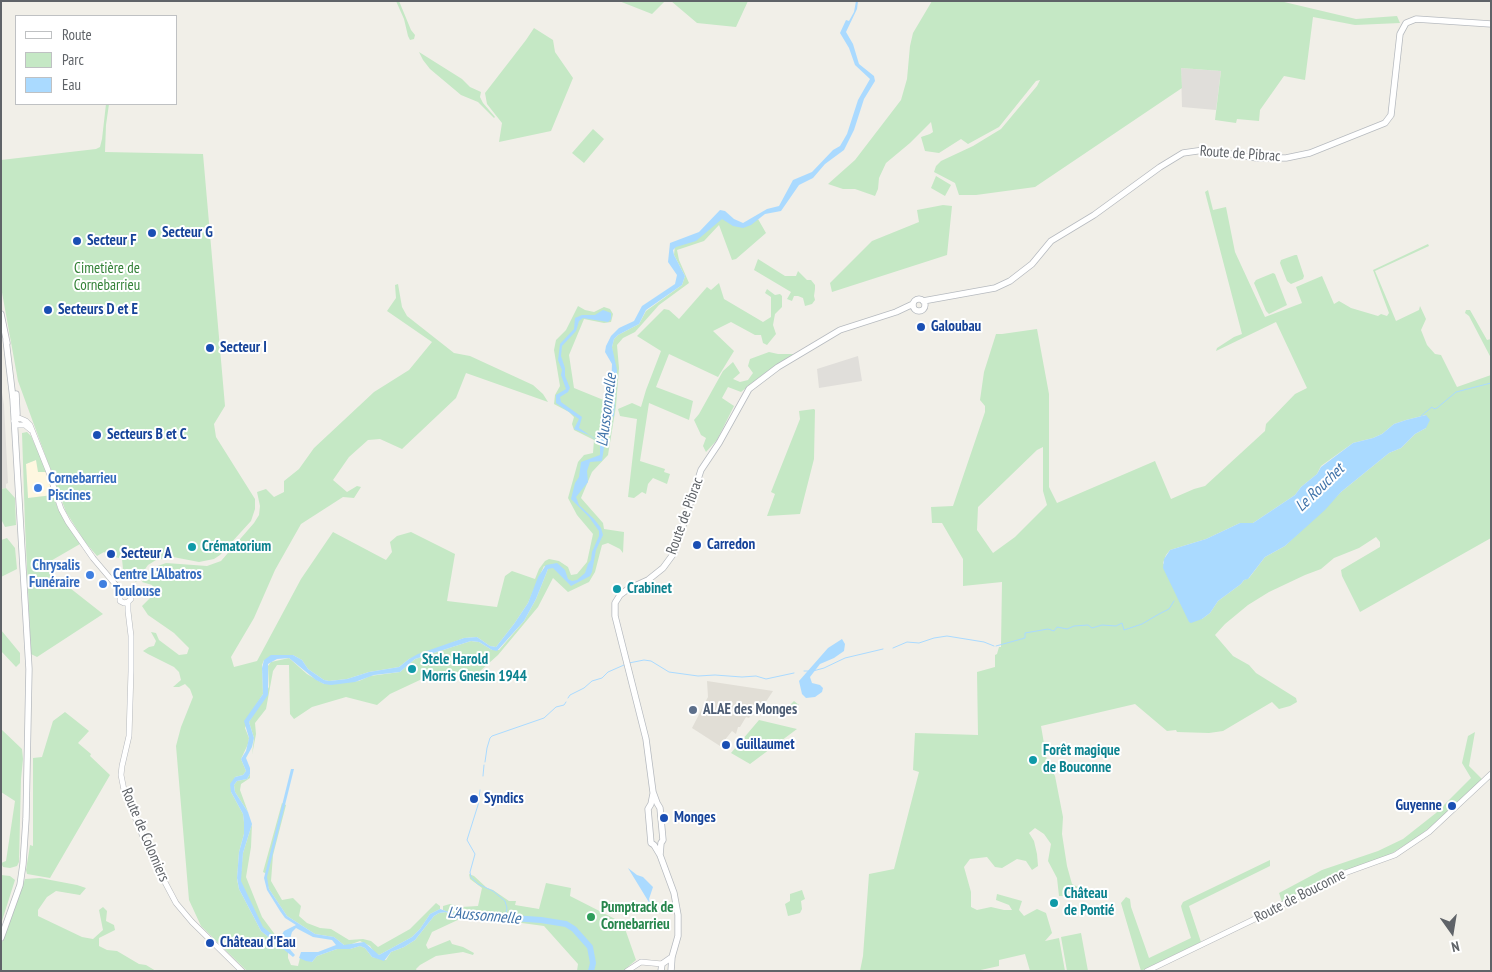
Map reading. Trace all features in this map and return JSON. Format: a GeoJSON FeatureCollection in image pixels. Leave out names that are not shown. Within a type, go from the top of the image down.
{"type":"FeatureCollection","features":[{"type":"Feature","properties":{"kind":"main road","name":"Route de Pibrac"},"geometry":{"type":"LineString","coordinates":[[924,304],[964,293],[995,288],[1010,281],[1032,264],[1051,241],[1094,215],[1160,167],[1183,153],[1204,150],[1258,158],[1286,158],[1310,153],[1380,125],[1391,115],[1400,34],[1406,23],[1416,19],[1491,24]]}},
{"type":"Feature","properties":{"kind":"main road","name":"Route de Pibrac"},"geometry":{"type":"LineString","coordinates":[[914,307],[917,299],[924,304]]}},
{"type":"Feature","properties":{"kind":"main road","name":"Route de Pibrac"},"geometry":{"type":"LineString","coordinates":[[654,804],[646,739],[615,616],[616,603],[620,595],[628,589],[648,580],[663,568],[674,553],[701,470],[719,443],[748,388],[778,367],[840,330],[914,307],[921,311],[924,304]]}},
{"type":"Feature","properties":{"kind":"main road"},"geometry":{"type":"LineString","coordinates":[[1,314],[13,375],[17,421],[29,664],[26,827],[20,885],[1,938]]}},
{"type":"Feature","properties":{"kind":"main road"},"geometry":{"type":"LineString","coordinates":[[654,804],[660,811],[663,840],[658,844],[651,843],[648,809],[654,804]]}},
{"type":"Feature","properties":{"kind":"main road"},"geometry":{"type":"LineString","coordinates":[[658,844],[660,855],[674,892],[678,915],[678,936],[666,968]]}},
{"type":"Feature","properties":{"kind":"street"},"geometry":{"type":"LineString","coordinates":[[17,421],[26,421],[31,430],[48,470],[61,509],[68,522],[90,554],[122,593]]}},
{"type":"Feature","properties":{"kind":"street"},"geometry":{"type":"LineString","coordinates":[[128,592],[131,595],[131,599],[126,603],[120,601],[122,593],[128,592]]}},
{"type":"Feature","properties":{"kind":"street","name":"Route de Colomiers"},"geometry":{"type":"LineString","coordinates":[[126,603],[131,636],[131,671],[129,736],[122,766],[124,790],[150,854],[176,903],[192,922],[242,971]]}},
{"type":"Feature","properties":{"kind":"street","name":"Route de Bouconne"},"geometry":{"type":"LineString","coordinates":[[1147,971],[1261,916],[1334,877],[1395,855],[1435,826],[1491,774]]}},
{"type":"Feature","properties":{"kind":"street"},"geometry":{"type":"LineString","coordinates":[[627,971],[641,962],[666,968]]}},
{"type":"Feature","properties":{"kind":"shaded area"},"geometry":{"type":"Polygon","coordinates":[[[1181,68],[1221,71],[1216,110],[1182,107],[1181,68]]]}},
{"type":"Feature","properties":{"kind":"shaded area"},"geometry":{"type":"Polygon","coordinates":[[[858,356],[862,381],[819,388],[817,369],[858,356]]]}},
{"type":"Feature","properties":{"kind":"shaded area"},"geometry":{"type":"Polygon","coordinates":[[[1,386],[4,405],[8,483],[6,488],[1,489],[1,386]]]}},
{"type":"Feature","properties":{"kind":"shaded area"},"geometry":{"type":"Polygon","coordinates":[[[36,460],[47,472],[53,495],[28,498],[26,464],[36,460]]]}},
{"type":"Feature","properties":{"kind":"shaded area"},"geometry":{"type":"Polygon","coordinates":[[[707,681],[773,691],[763,706],[761,705],[758,710],[755,708],[749,718],[746,717],[740,727],[738,727],[736,734],[732,731],[720,746],[692,728],[708,697],[707,681]]]}},
{"type":"Feature","properties":{"kind":"green space"},"geometry":{"type":"Polygon","coordinates":[[[396,1],[399,1],[415,35],[414,39],[410,40],[408,36],[404,19],[396,1]]]}},
{"type":"Feature","properties":{"kind":"green space"},"geometry":{"type":"Polygon","coordinates":[[[619,1],[665,1],[652,14],[619,1]]]}},
{"type":"Feature","properties":{"kind":"green space"},"geometry":{"type":"Polygon","coordinates":[[[671,1],[748,1],[736,27],[697,23],[671,1]]]}},
{"type":"Feature","properties":{"kind":"green space"},"geometry":{"type":"Polygon","coordinates":[[[932,1],[1280,1],[1356,19],[1397,16],[1400,23],[1355,25],[1313,17],[1305,80],[1284,76],[1260,110],[1259,121],[1237,119],[1236,123],[1215,120],[1221,71],[1181,68],[1182,88],[1035,187],[976,195],[959,195],[955,183],[934,172],[936,166],[941,161],[973,146],[1001,129],[1040,80],[1036,81],[999,127],[968,144],[961,139],[939,153],[925,151],[921,137],[933,132],[931,122],[886,163],[879,178],[875,196],[855,189],[843,189],[828,184],[855,160],[901,100],[907,79],[913,33],[932,1]]]}},
{"type":"Feature","properties":{"kind":"green space"},"geometry":{"type":"Polygon","coordinates":[[[534,28],[553,40],[555,52],[573,78],[551,131],[499,142],[502,123],[487,104],[485,93],[534,28]]]}},
{"type":"Feature","properties":{"kind":"green space"},"geometry":{"type":"Polygon","coordinates":[[[419,52],[462,79],[470,87],[481,92],[480,97],[483,103],[495,117],[478,102],[461,95],[430,69],[419,52]]]}},
{"type":"Feature","properties":{"kind":"green space","name":"Cimetière de Cornebarrieu"},"geometry":{"type":"Polygon","coordinates":[[[106,105],[109,105],[105,152],[203,154],[225,406],[214,424],[216,437],[255,499],[255,509],[251,521],[220,555],[214,559],[199,562],[173,557],[156,560],[148,565],[136,582],[123,569],[122,559],[104,552],[97,556],[85,542],[66,512],[18,381],[1,287],[1,160],[96,149],[100,147],[106,105]]]}},
{"type":"Feature","properties":{"kind":"green space"},"geometry":{"type":"Polygon","coordinates":[[[593,129],[604,139],[584,163],[572,153],[593,129]]]}},
{"type":"Feature","properties":{"kind":"green space"},"geometry":{"type":"Polygon","coordinates":[[[936,176],[951,185],[945,196],[931,188],[936,176]]]}},
{"type":"Feature","properties":{"kind":"green space"},"geometry":{"type":"Polygon","coordinates":[[[1208,190],[1213,210],[1226,207],[1235,252],[1265,317],[1302,303],[1296,287],[1322,276],[1334,304],[1339,301],[1351,308],[1378,316],[1381,314],[1387,316],[1389,313],[1373,270],[1428,244],[1429,246],[1375,271],[1396,321],[1419,310],[1420,306],[1426,319],[1421,330],[1427,345],[1435,354],[1441,355],[1457,387],[1491,375],[1491,538],[1360,612],[1342,576],[1341,570],[1380,547],[1380,542],[1376,537],[1359,548],[1334,558],[1321,569],[1269,592],[1248,605],[1225,624],[1215,635],[1233,656],[1296,698],[1297,702],[1290,706],[1279,709],[1272,702],[1223,731],[1209,733],[1167,731],[1135,704],[1041,726],[1047,761],[1055,776],[1063,817],[1062,834],[1067,866],[1072,884],[1078,887],[1077,889],[1064,896],[1059,896],[1057,878],[1048,861],[1051,844],[1044,834],[1035,828],[1029,833],[1034,841],[1038,866],[1032,870],[1026,861],[1017,859],[1002,868],[995,867],[987,857],[970,859],[964,867],[971,892],[971,907],[977,910],[991,907],[1012,910],[1009,905],[996,900],[997,894],[1022,901],[1019,910],[1024,916],[1037,909],[1046,913],[1052,933],[1045,941],[1059,938],[1065,971],[1030,971],[1025,954],[999,960],[999,966],[976,971],[860,971],[863,956],[869,874],[894,869],[919,772],[913,770],[915,733],[978,735],[977,672],[995,667],[995,655],[999,647],[1001,647],[1002,582],[963,586],[963,559],[942,523],[932,523],[931,507],[953,506],[985,412],[985,406],[980,400],[984,372],[996,334],[1037,329],[1049,394],[1049,487],[1057,503],[1155,461],[1171,499],[1205,486],[1265,431],[1266,424],[1295,394],[1307,388],[1276,322],[1216,351],[1217,348],[1242,334],[1205,192],[1208,190]],[[1426,415],[1394,424],[1382,434],[1353,443],[1321,466],[1317,474],[1301,487],[1295,495],[1253,523],[1240,523],[1206,539],[1170,550],[1163,563],[1202,619],[1210,613],[1218,601],[1249,578],[1265,557],[1285,546],[1341,492],[1389,453],[1401,448],[1415,434],[1426,428],[1426,415]],[[1043,447],[1037,450],[978,507],[977,530],[993,553],[1015,537],[1047,505],[1043,491],[1043,447]]]}},
{"type":"Feature","properties":{"kind":"green space"},"geometry":{"type":"Polygon","coordinates":[[[943,205],[952,206],[947,255],[832,292],[830,283],[872,241],[919,222],[917,210],[943,205]]]}},
{"type":"Feature","properties":{"kind":"green space"},"geometry":{"type":"Polygon","coordinates":[[[726,217],[740,225],[758,219],[766,233],[736,259],[732,260],[719,225],[704,241],[677,250],[679,260],[689,283],[659,305],[635,332],[623,338],[617,345],[619,368],[616,406],[608,455],[592,472],[581,498],[603,523],[604,529],[624,532],[623,553],[620,549],[608,543],[602,545],[595,572],[589,582],[568,592],[553,578],[538,607],[498,655],[479,672],[437,672],[390,694],[377,705],[346,697],[312,707],[294,719],[290,714],[289,665],[277,665],[273,671],[266,709],[255,723],[256,734],[252,755],[254,738],[249,722],[269,687],[268,666],[271,662],[289,658],[307,674],[324,684],[359,681],[370,676],[400,672],[415,659],[471,641],[479,642],[492,650],[499,650],[524,621],[536,599],[548,569],[544,566],[528,603],[496,647],[490,646],[477,637],[464,638],[409,659],[399,667],[369,672],[347,679],[329,681],[324,680],[308,669],[302,660],[293,655],[264,660],[262,665],[263,694],[245,728],[249,738],[241,759],[246,771],[243,775],[235,777],[231,792],[243,814],[244,822],[244,834],[239,852],[237,879],[239,889],[261,931],[288,952],[291,965],[298,966],[300,958],[312,962],[317,956],[337,949],[350,949],[360,946],[365,948],[372,957],[386,960],[391,952],[415,940],[434,916],[446,912],[454,918],[462,918],[432,932],[426,945],[428,949],[450,940],[452,944],[463,947],[474,953],[473,955],[463,952],[436,956],[420,965],[416,969],[417,971],[247,971],[201,926],[189,900],[176,746],[181,727],[193,697],[190,689],[185,684],[173,687],[181,680],[179,672],[174,667],[143,651],[154,646],[156,641],[151,632],[156,633],[159,640],[179,655],[187,654],[189,648],[174,633],[148,615],[142,606],[156,592],[152,585],[142,582],[155,567],[166,563],[207,566],[221,561],[259,515],[260,506],[257,492],[266,489],[274,497],[284,492],[284,481],[299,469],[314,448],[374,392],[409,370],[432,342],[387,311],[396,298],[395,285],[398,284],[402,307],[407,316],[454,353],[470,356],[533,385],[543,394],[548,402],[466,373],[456,398],[402,449],[380,439],[368,440],[349,457],[333,480],[347,492],[357,486],[361,487],[354,498],[343,497],[301,524],[275,570],[254,618],[231,657],[234,667],[257,661],[301,579],[333,532],[386,560],[392,552],[390,542],[397,536],[411,532],[455,554],[447,601],[497,607],[505,576],[512,571],[535,579],[539,569],[549,559],[559,561],[568,567],[571,575],[577,574],[587,562],[593,534],[577,515],[568,498],[578,462],[584,455],[593,453],[594,440],[574,430],[572,424],[574,417],[554,404],[555,395],[560,386],[554,350],[556,340],[566,330],[578,306],[594,312],[604,307],[610,309],[613,314],[611,322],[604,323],[584,319],[569,355],[574,388],[614,406],[615,387],[612,347],[614,339],[639,324],[646,311],[682,285],[685,276],[674,255],[675,245],[697,238],[720,218],[726,217]]]}},
{"type":"Feature","properties":{"kind":"green space"},"geometry":{"type":"Polygon","coordinates":[[[1297,255],[1304,276],[1303,279],[1291,284],[1287,281],[1280,263],[1281,260],[1297,255]]]}},
{"type":"Feature","properties":{"kind":"green space"},"geometry":{"type":"Polygon","coordinates":[[[758,259],[785,276],[796,276],[798,271],[807,280],[811,280],[815,285],[815,300],[812,304],[805,306],[803,298],[798,296],[794,296],[792,301],[787,299],[791,292],[754,270],[758,259]]]}},
{"type":"Feature","properties":{"kind":"green space"},"geometry":{"type":"Polygon","coordinates":[[[1273,273],[1287,305],[1269,314],[1254,283],[1256,280],[1273,273]]]}},
{"type":"Feature","properties":{"kind":"green space"},"geometry":{"type":"Polygon","coordinates":[[[719,283],[724,299],[763,322],[771,317],[771,297],[765,293],[767,289],[775,295],[780,294],[782,296],[782,307],[775,314],[773,325],[776,334],[767,345],[763,343],[761,335],[755,335],[731,322],[713,331],[734,351],[718,377],[669,354],[656,387],[693,401],[689,420],[649,403],[640,461],[665,469],[664,472],[670,474],[667,484],[653,478],[648,484],[646,494],[642,492],[634,498],[628,497],[637,419],[620,416],[618,409],[632,403],[641,407],[661,351],[637,336],[664,309],[669,310],[679,319],[707,287],[711,290],[719,283]]]}},
{"type":"Feature","properties":{"kind":"green space"},"geometry":{"type":"Polygon","coordinates":[[[1466,310],[1470,310],[1487,340],[1491,339],[1491,358],[1469,316],[1465,313],[1466,310]]]}},
{"type":"Feature","properties":{"kind":"green space"},"geometry":{"type":"Polygon","coordinates":[[[769,352],[794,354],[741,392],[728,387],[722,398],[734,406],[717,440],[706,452],[703,446],[706,438],[701,435],[694,420],[723,371],[733,362],[740,373],[733,379],[740,382],[748,380],[753,373],[748,366],[750,359],[769,352]]]}},
{"type":"Feature","properties":{"kind":"green space"},"geometry":{"type":"Polygon","coordinates":[[[814,409],[814,459],[800,514],[767,516],[775,494],[771,492],[800,419],[799,411],[814,409]]]}},
{"type":"Feature","properties":{"kind":"green space"},"geometry":{"type":"Polygon","coordinates":[[[27,432],[31,436],[47,472],[38,472],[36,460],[26,464],[28,498],[53,495],[58,509],[80,544],[42,566],[103,614],[37,657],[31,654],[25,525],[22,433],[27,432]]]}},
{"type":"Feature","properties":{"kind":"green space"},"geometry":{"type":"Polygon","coordinates":[[[6,488],[15,498],[16,525],[5,527],[1,519],[1,489],[6,488]]]}},
{"type":"Feature","properties":{"kind":"green space"},"geometry":{"type":"Polygon","coordinates":[[[7,538],[15,548],[17,569],[1,577],[1,540],[7,538]]]}},
{"type":"Feature","properties":{"kind":"green space"},"geometry":{"type":"Polygon","coordinates":[[[1,630],[20,653],[20,663],[16,667],[1,651],[1,630]]]}},
{"type":"Feature","properties":{"kind":"green space"},"geometry":{"type":"Polygon","coordinates":[[[794,701],[799,705],[789,716],[784,711],[794,701]]]}},
{"type":"Feature","properties":{"kind":"green space"},"geometry":{"type":"Polygon","coordinates":[[[65,712],[89,731],[78,743],[110,775],[50,878],[27,874],[26,870],[30,845],[33,846],[33,758],[42,757],[53,721],[65,712]]]}},
{"type":"Feature","properties":{"kind":"green space"},"geometry":{"type":"Polygon","coordinates":[[[759,720],[797,729],[750,764],[731,753],[759,720]]]}},
{"type":"Feature","properties":{"kind":"green space"},"geometry":{"type":"Polygon","coordinates":[[[1,729],[22,749],[23,759],[19,862],[17,866],[10,868],[3,867],[1,863],[6,861],[15,801],[1,792],[1,729]]]}},
{"type":"Feature","properties":{"kind":"green space"},"geometry":{"type":"Polygon","coordinates":[[[1475,732],[1469,766],[1482,779],[1443,817],[1419,836],[1386,857],[1343,871],[1282,902],[1279,893],[1322,870],[1378,851],[1403,839],[1436,813],[1471,778],[1462,763],[1468,736],[1475,732]]]}},
{"type":"Feature","properties":{"kind":"green space"},"geometry":{"type":"Polygon","coordinates":[[[250,774],[250,778],[241,784],[240,790],[248,812],[235,792],[234,785],[237,781],[247,779],[250,774]]]}},
{"type":"Feature","properties":{"kind":"green space"},"geometry":{"type":"Polygon","coordinates":[[[282,803],[286,805],[273,855],[271,881],[282,900],[293,898],[301,906],[299,916],[307,923],[320,928],[331,929],[349,940],[363,939],[371,941],[378,947],[410,929],[436,903],[440,906],[440,909],[430,914],[412,937],[379,955],[370,946],[360,941],[344,945],[334,937],[315,934],[287,916],[269,889],[267,874],[263,872],[282,803]]]}},
{"type":"Feature","properties":{"kind":"green space"},"geometry":{"type":"Polygon","coordinates":[[[252,824],[251,847],[246,877],[262,917],[279,940],[262,927],[240,881],[243,853],[252,824]]]}},
{"type":"Feature","properties":{"kind":"green space"},"geometry":{"type":"Polygon","coordinates":[[[1270,860],[1270,866],[1189,906],[1201,942],[1141,971],[1121,903],[1126,897],[1130,899],[1131,907],[1149,958],[1191,938],[1181,906],[1183,902],[1270,860]]]}},
{"type":"Feature","properties":{"kind":"green space"},"geometry":{"type":"Polygon","coordinates":[[[469,874],[487,888],[509,901],[516,901],[515,905],[539,909],[546,883],[571,888],[570,896],[623,923],[636,960],[623,971],[577,971],[578,964],[544,926],[507,921],[505,917],[472,913],[465,915],[452,914],[443,910],[443,906],[450,904],[461,907],[478,906],[482,888],[470,879],[469,874]]]}},
{"type":"Feature","properties":{"kind":"green space"},"geometry":{"type":"Polygon","coordinates":[[[1,875],[10,876],[15,880],[1,924],[1,875]]]}},
{"type":"Feature","properties":{"kind":"green space"},"geometry":{"type":"Polygon","coordinates":[[[40,878],[86,888],[80,895],[56,891],[47,897],[38,910],[38,916],[82,937],[93,939],[103,930],[99,910],[103,907],[107,911],[106,921],[114,925],[115,930],[99,938],[99,946],[107,950],[117,951],[139,964],[146,965],[156,971],[1,971],[1,945],[25,879],[40,878]]]}},
{"type":"Feature","properties":{"kind":"green space"},"geometry":{"type":"Polygon","coordinates":[[[802,890],[805,899],[801,901],[802,909],[800,913],[788,916],[785,904],[790,901],[790,894],[802,890]]]}},
{"type":"Feature","properties":{"kind":"green space"},"geometry":{"type":"Polygon","coordinates":[[[1081,933],[1088,971],[1067,971],[1061,937],[1081,933]]]}},
{"type":"Feature","properties":{"kind":"water"},"geometry":{"type":"Polygon","coordinates":[[[856,1],[858,1],[857,9],[846,32],[853,44],[859,64],[874,76],[875,81],[864,99],[854,130],[844,150],[825,164],[813,178],[799,185],[781,211],[765,214],[751,225],[743,228],[733,226],[722,219],[696,241],[676,247],[673,250],[674,255],[685,276],[682,285],[646,310],[639,324],[614,339],[612,347],[617,370],[614,415],[605,440],[602,461],[590,462],[587,471],[588,482],[576,497],[579,505],[601,528],[603,535],[596,550],[590,576],[571,586],[553,568],[548,569],[536,599],[524,621],[497,651],[479,642],[471,641],[415,659],[400,672],[374,675],[355,682],[331,685],[316,680],[289,658],[277,659],[268,664],[268,695],[249,722],[254,738],[246,758],[250,774],[247,779],[237,781],[234,785],[235,792],[248,812],[252,824],[243,853],[241,881],[263,927],[279,940],[284,931],[296,925],[285,918],[280,911],[267,890],[264,878],[291,769],[294,769],[267,877],[269,889],[287,916],[315,934],[334,937],[344,945],[364,942],[379,955],[412,937],[430,914],[440,909],[461,916],[472,913],[505,917],[505,920],[473,915],[459,919],[446,912],[439,913],[434,916],[415,940],[391,952],[384,961],[372,957],[365,948],[360,946],[350,949],[337,949],[317,956],[312,962],[306,961],[299,958],[301,952],[318,952],[336,945],[332,940],[313,937],[296,928],[286,945],[295,955],[293,957],[261,931],[239,889],[237,878],[244,822],[243,814],[231,792],[230,784],[235,777],[243,775],[246,771],[241,759],[246,751],[249,738],[244,721],[263,694],[262,668],[264,660],[271,655],[293,655],[302,660],[308,669],[324,680],[329,681],[347,679],[369,672],[399,667],[418,654],[464,638],[477,637],[490,646],[496,647],[528,603],[538,577],[546,565],[557,563],[565,570],[568,579],[572,581],[577,580],[585,573],[599,536],[599,531],[589,517],[571,499],[575,483],[579,477],[581,462],[600,455],[600,443],[589,435],[574,429],[579,419],[556,403],[556,395],[566,389],[558,360],[560,344],[574,329],[575,318],[582,315],[595,315],[603,310],[611,313],[611,319],[608,322],[583,318],[579,321],[576,331],[562,346],[561,356],[565,368],[565,376],[570,388],[568,392],[560,397],[561,402],[582,417],[579,428],[600,442],[611,391],[612,364],[605,352],[606,346],[611,336],[619,328],[634,321],[642,306],[675,284],[677,275],[668,262],[670,243],[699,232],[720,210],[725,211],[734,219],[743,223],[767,209],[779,206],[793,180],[812,172],[833,150],[840,146],[847,134],[858,100],[870,79],[855,65],[849,48],[840,33],[846,20],[849,21],[854,12],[856,1]]]}},
{"type":"Feature","properties":{"kind":"water"},"geometry":{"type":"Polygon","coordinates":[[[1426,415],[1430,420],[1426,428],[1415,434],[1401,448],[1389,453],[1341,492],[1325,510],[1285,546],[1265,557],[1248,579],[1244,580],[1218,601],[1210,613],[1202,619],[1189,622],[1163,568],[1164,559],[1170,550],[1206,539],[1240,523],[1253,523],[1295,495],[1301,487],[1317,474],[1321,467],[1353,443],[1382,434],[1394,424],[1426,415]]]}},
{"type":"Feature","properties":{"kind":"water"},"geometry":{"type":"Polygon","coordinates":[[[842,639],[845,644],[844,651],[820,664],[810,677],[812,683],[823,688],[822,692],[815,697],[806,698],[802,694],[799,681],[828,648],[842,639]]]}},
{"type":"Feature","properties":{"kind":"water"},"geometry":{"type":"Polygon","coordinates":[[[628,868],[643,877],[653,887],[649,899],[650,904],[628,868]]]}},
{"type":"Feature","properties":{"kind":"waterway","name":"Le Rouchet"},"geometry":{"type":"LineString","coordinates":[[1421,416],[1432,407],[1434,409],[1437,408],[1456,392],[1491,383]]}},
{"type":"Feature","properties":{"kind":"waterway","name":"Le Rouchet"},"geometry":{"type":"LineString","coordinates":[[996,646],[1025,638],[1025,633],[1048,629],[1054,631],[1057,627],[1067,629],[1074,626],[1088,625],[1092,628],[1102,625],[1116,626],[1122,623],[1124,630],[1142,624],[1169,609],[1174,601]]}},
{"type":"Feature","properties":{"kind":"waterway"},"geometry":{"type":"LineString","coordinates":[[893,648],[907,642],[919,643],[947,636],[984,642],[994,646]]}},
{"type":"Feature","properties":{"kind":"waterway"},"geometry":{"type":"LineString","coordinates":[[813,671],[845,658],[883,649]]}},
{"type":"Feature","properties":{"kind":"waterway"},"geometry":{"type":"LineString","coordinates":[[629,663],[644,660],[651,661],[669,672],[698,676],[756,676],[766,679],[794,673]]}},
{"type":"Feature","properties":{"kind":"waterway"},"geometry":{"type":"LineString","coordinates":[[568,698],[592,681],[602,678],[608,672],[624,665]]}},
{"type":"Feature","properties":{"kind":"waterway"},"geometry":{"type":"LineString","coordinates":[[804,671],[809,671]]}},
{"type":"Feature","properties":{"kind":"waterway"},"geometry":{"type":"LineString","coordinates":[[485,762],[487,748],[492,736],[544,718],[556,707],[564,705],[566,702]]}},
{"type":"Feature","properties":{"kind":"waterway"},"geometry":{"type":"LineString","coordinates":[[483,776],[484,765]]}},
{"type":"Feature","properties":{"kind":"waterway"},"geometry":{"type":"LineString","coordinates":[[480,790],[478,805],[467,840],[475,854],[470,872],[471,877],[478,884],[493,891],[505,901],[507,908],[505,918]]}},
{"type":"Feature","properties":{"kind":"waterway","name":"L'Aussonnelle"},"geometry":{"type":"LineString","coordinates":[[498,917],[566,924],[574,929],[590,947],[593,963],[591,971]]}},
{"type":"Feature","properties":{"kind":"place","name":"Secteur G"},"geometry":{"type":"Point","coordinates":[152,233]}},
{"type":"Feature","properties":{"kind":"place","name":"Secteur F"},"geometry":{"type":"Point","coordinates":[77,241]}},
{"type":"Feature","properties":{"kind":"place","name":"Secteurs D et E"},"geometry":{"type":"Point","coordinates":[48,310]}},
{"type":"Feature","properties":{"kind":"place","name":"Galoubau"},"geometry":{"type":"Point","coordinates":[921,327]}},
{"type":"Feature","properties":{"kind":"place","name":"Secteur I"},"geometry":{"type":"Point","coordinates":[210,348]}},
{"type":"Feature","properties":{"kind":"place","name":"Secteurs B et C"},"geometry":{"type":"Point","coordinates":[97,435]}},
{"type":"Feature","properties":{"kind":"place","name":"Cornebarrieu Piscines"},"geometry":{"type":"Point","coordinates":[38,488]}},
{"type":"Feature","properties":{"kind":"place","name":"Carredon"},"geometry":{"type":"Point","coordinates":[697,545]}},
{"type":"Feature","properties":{"kind":"place","name":"Crématorium"},"geometry":{"type":"Point","coordinates":[192,547]}},
{"type":"Feature","properties":{"kind":"place","name":"Secteur A"},"geometry":{"type":"Point","coordinates":[111,554]}},
{"type":"Feature","properties":{"kind":"place","name":"Chrysalis Funéraire"},"geometry":{"type":"Point","coordinates":[90,575]}},
{"type":"Feature","properties":{"kind":"place","name":"Centre L'Albatros Toulouse"},"geometry":{"type":"Point","coordinates":[103,584]}},
{"type":"Feature","properties":{"kind":"place","name":"Crabinet"},"geometry":{"type":"Point","coordinates":[617,589]}},
{"type":"Feature","properties":{"kind":"place","name":"Stele Harold Morris Gnesin 1944"},"geometry":{"type":"Point","coordinates":[412,669]}},
{"type":"Feature","properties":{"kind":"place","name":"ALAE des Monges"},"geometry":{"type":"Point","coordinates":[693,710]}},
{"type":"Feature","properties":{"kind":"place","name":"Guillaumet"},"geometry":{"type":"Point","coordinates":[726,745]}},
{"type":"Feature","properties":{"kind":"place","name":"Forêt magique de Bouconne"},"geometry":{"type":"Point","coordinates":[1033,760]}},
{"type":"Feature","properties":{"kind":"place","name":"Syndics"},"geometry":{"type":"Point","coordinates":[474,799]}},
{"type":"Feature","properties":{"kind":"place","name":"Guyenne"},"geometry":{"type":"Point","coordinates":[1452,806]}},
{"type":"Feature","properties":{"kind":"place","name":"Monges"},"geometry":{"type":"Point","coordinates":[664,818]}},
{"type":"Feature","properties":{"kind":"place","name":"Château de Pontié"},"geometry":{"type":"Point","coordinates":[1054,903]}},
{"type":"Feature","properties":{"kind":"place","name":"Pumptrack de Cornebarrieu"},"geometry":{"type":"Point","coordinates":[591,917]}},
{"type":"Feature","properties":{"kind":"place","name":"Château d'Eau"},"geometry":{"type":"Point","coordinates":[210,943]}}]}
